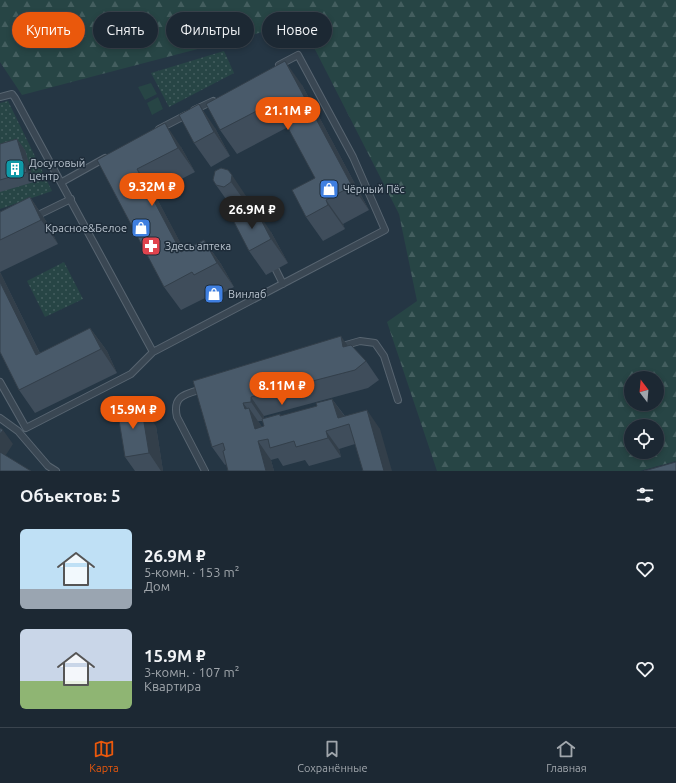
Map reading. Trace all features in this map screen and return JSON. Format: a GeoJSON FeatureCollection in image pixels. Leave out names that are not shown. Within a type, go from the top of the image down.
{"type":"FeatureCollection","features":[{"type":"Feature","properties":{"kind":"lane"},"geometry":{"type":"LineString","coordinates":[[0,382],[26,428],[131,374],[153,352],[385,230],[353,157],[298,55],[273,68]]}},
{"type":"Feature","properties":{"kind":"lane"},"geometry":{"type":"LineString","coordinates":[[0,97],[12,94],[62,182],[153,352]]}},
{"type":"Feature","properties":{"kind":"lane"},"geometry":{"type":"LineString","coordinates":[[154,132],[193,115],[217,98]]}},
{"type":"Feature","properties":{"kind":"lane"},"geometry":{"type":"LineString","coordinates":[[62,182],[111,155]]}},
{"type":"Feature","properties":{"kind":"lane"},"geometry":{"type":"LineString","coordinates":[[28,219],[71,199]]}},
{"type":"Feature","properties":{"kind":"lane"},"geometry":{"type":"LineString","coordinates":[[276,270],[283,284]]}},
{"type":"Feature","properties":{"kind":"lane"},"geometry":{"type":"LineString","coordinates":[[330,350],[360,341],[375,343],[384,356],[398,400]]}},
{"type":"Feature","properties":{"kind":"lane"},"geometry":{"type":"LineString","coordinates":[[205,471],[177,417],[175,409],[177,400],[186,394],[208,387]]}},
{"type":"Feature","properties":{"kind":"lane"},"geometry":{"type":"LineString","coordinates":[[0,418],[18,431],[48,466],[56,471]]}},
{"type":"Feature","properties":{"kind":"green space"},"geometry":{"type":"Polygon","coordinates":[[[0,0],[676,0],[676,461],[640,471],[437,471],[387,322],[417,301],[399,214],[314,48],[332,48],[332,12],[262,12],[262,32],[254,34],[254,12],[166,12],[166,48],[202,48],[22,95],[0,62],[0,0]]]}},
{"type":"Feature","properties":{"kind":"green space"},"geometry":{"type":"Polygon","coordinates":[[[224,51],[234,73],[169,107],[151,73],[224,51]]]}},
{"type":"Feature","properties":{"kind":"green space"},"geometry":{"type":"Polygon","coordinates":[[[151,83],[157,94],[145,100],[138,87],[151,83]]]}},
{"type":"Feature","properties":{"kind":"green space"},"geometry":{"type":"Polygon","coordinates":[[[158,97],[163,109],[152,115],[147,103],[158,97]]]}},
{"type":"Feature","properties":{"kind":"green space"},"geometry":{"type":"Polygon","coordinates":[[[8,101],[52,191],[0,209],[0,103],[8,101]]]}},
{"type":"Feature","properties":{"kind":"green space"},"geometry":{"type":"Polygon","coordinates":[[[64,262],[83,299],[45,317],[27,281],[64,262]]]}},
{"type":"Feature","properties":{"kind":"building"},"geometry":{"type":"Polygon","coordinates":[[[285,61],[352,186],[326,200],[328,205],[306,217],[292,190],[315,178],[274,102],[220,130],[206,104],[285,61]]]}},
{"type":"Feature","properties":{"kind":"building"},"geometry":{"type":"Polygon","coordinates":[[[199,104],[214,132],[194,143],[179,115],[199,104]]]}},
{"type":"Feature","properties":{"kind":"building"},"geometry":{"type":"Polygon","coordinates":[[[165,123],[178,148],[137,169],[181,252],[204,240],[217,263],[194,275],[192,272],[164,287],[97,160],[165,123]]]}},
{"type":"Feature","properties":{"kind":"building"},"geometry":{"type":"Polygon","coordinates":[[[17,139],[27,172],[0,180],[0,144],[17,139]]]}},
{"type":"Feature","properties":{"kind":"building"},"geometry":{"type":"Polygon","coordinates":[[[221,168],[228,170],[232,175],[231,182],[224,187],[216,185],[213,180],[215,171],[221,168]]]}},
{"type":"Feature","properties":{"kind":"building"},"geometry":{"type":"Polygon","coordinates":[[[30,197],[41,220],[0,240],[0,212],[30,197]]]}},
{"type":"Feature","properties":{"kind":"building"},"geometry":{"type":"Polygon","coordinates":[[[255,208],[271,239],[249,251],[233,220],[255,208]]]}},
{"type":"Feature","properties":{"kind":"building"},"geometry":{"type":"Polygon","coordinates":[[[0,282],[36,355],[90,328],[101,349],[19,390],[0,352],[0,282]]]}},
{"type":"Feature","properties":{"kind":"building"},"geometry":{"type":"Polygon","coordinates":[[[341,336],[343,347],[351,345],[366,361],[355,370],[251,397],[251,402],[243,403],[245,409],[249,408],[255,429],[264,426],[262,419],[280,414],[280,416],[317,406],[316,403],[332,399],[338,418],[367,410],[384,471],[363,471],[349,424],[326,431],[328,438],[296,447],[294,441],[270,448],[268,439],[258,441],[266,471],[228,471],[223,451],[225,450],[223,443],[212,447],[193,381],[341,336]]]}},
{"type":"Feature","properties":{"kind":"building"},"geometry":{"type":"Polygon","coordinates":[[[141,404],[149,453],[125,457],[117,408],[141,404]]]}},
{"type":"Feature","properties":{"kind":"building"},"geometry":{"type":"Polygon","coordinates":[[[0,452],[31,471],[0,471],[0,452]]]}},
{"type":"Feature","properties":{"kind":"building"},"geometry":{"type":"Polygon","coordinates":[[[676,462],[676,471],[644,471],[676,462]]]}},
{"type":"Feature","properties":{"kind":"place","name":"Досуговый центр"},"geometry":{"type":"Point","coordinates":[15,169]}},
{"type":"Feature","properties":{"kind":"place","name":"Чёрный Пёс"},"geometry":{"type":"Point","coordinates":[329,189]}},
{"type":"Feature","properties":{"kind":"place","name":"Красное&Белое"},"geometry":{"type":"Point","coordinates":[141,228]}},
{"type":"Feature","properties":{"kind":"place","name":"Здесь аптека"},"geometry":{"type":"Point","coordinates":[151,246]}},
{"type":"Feature","properties":{"kind":"place","name":"Винлаб"},"geometry":{"type":"Point","coordinates":[214,294]}}]}
